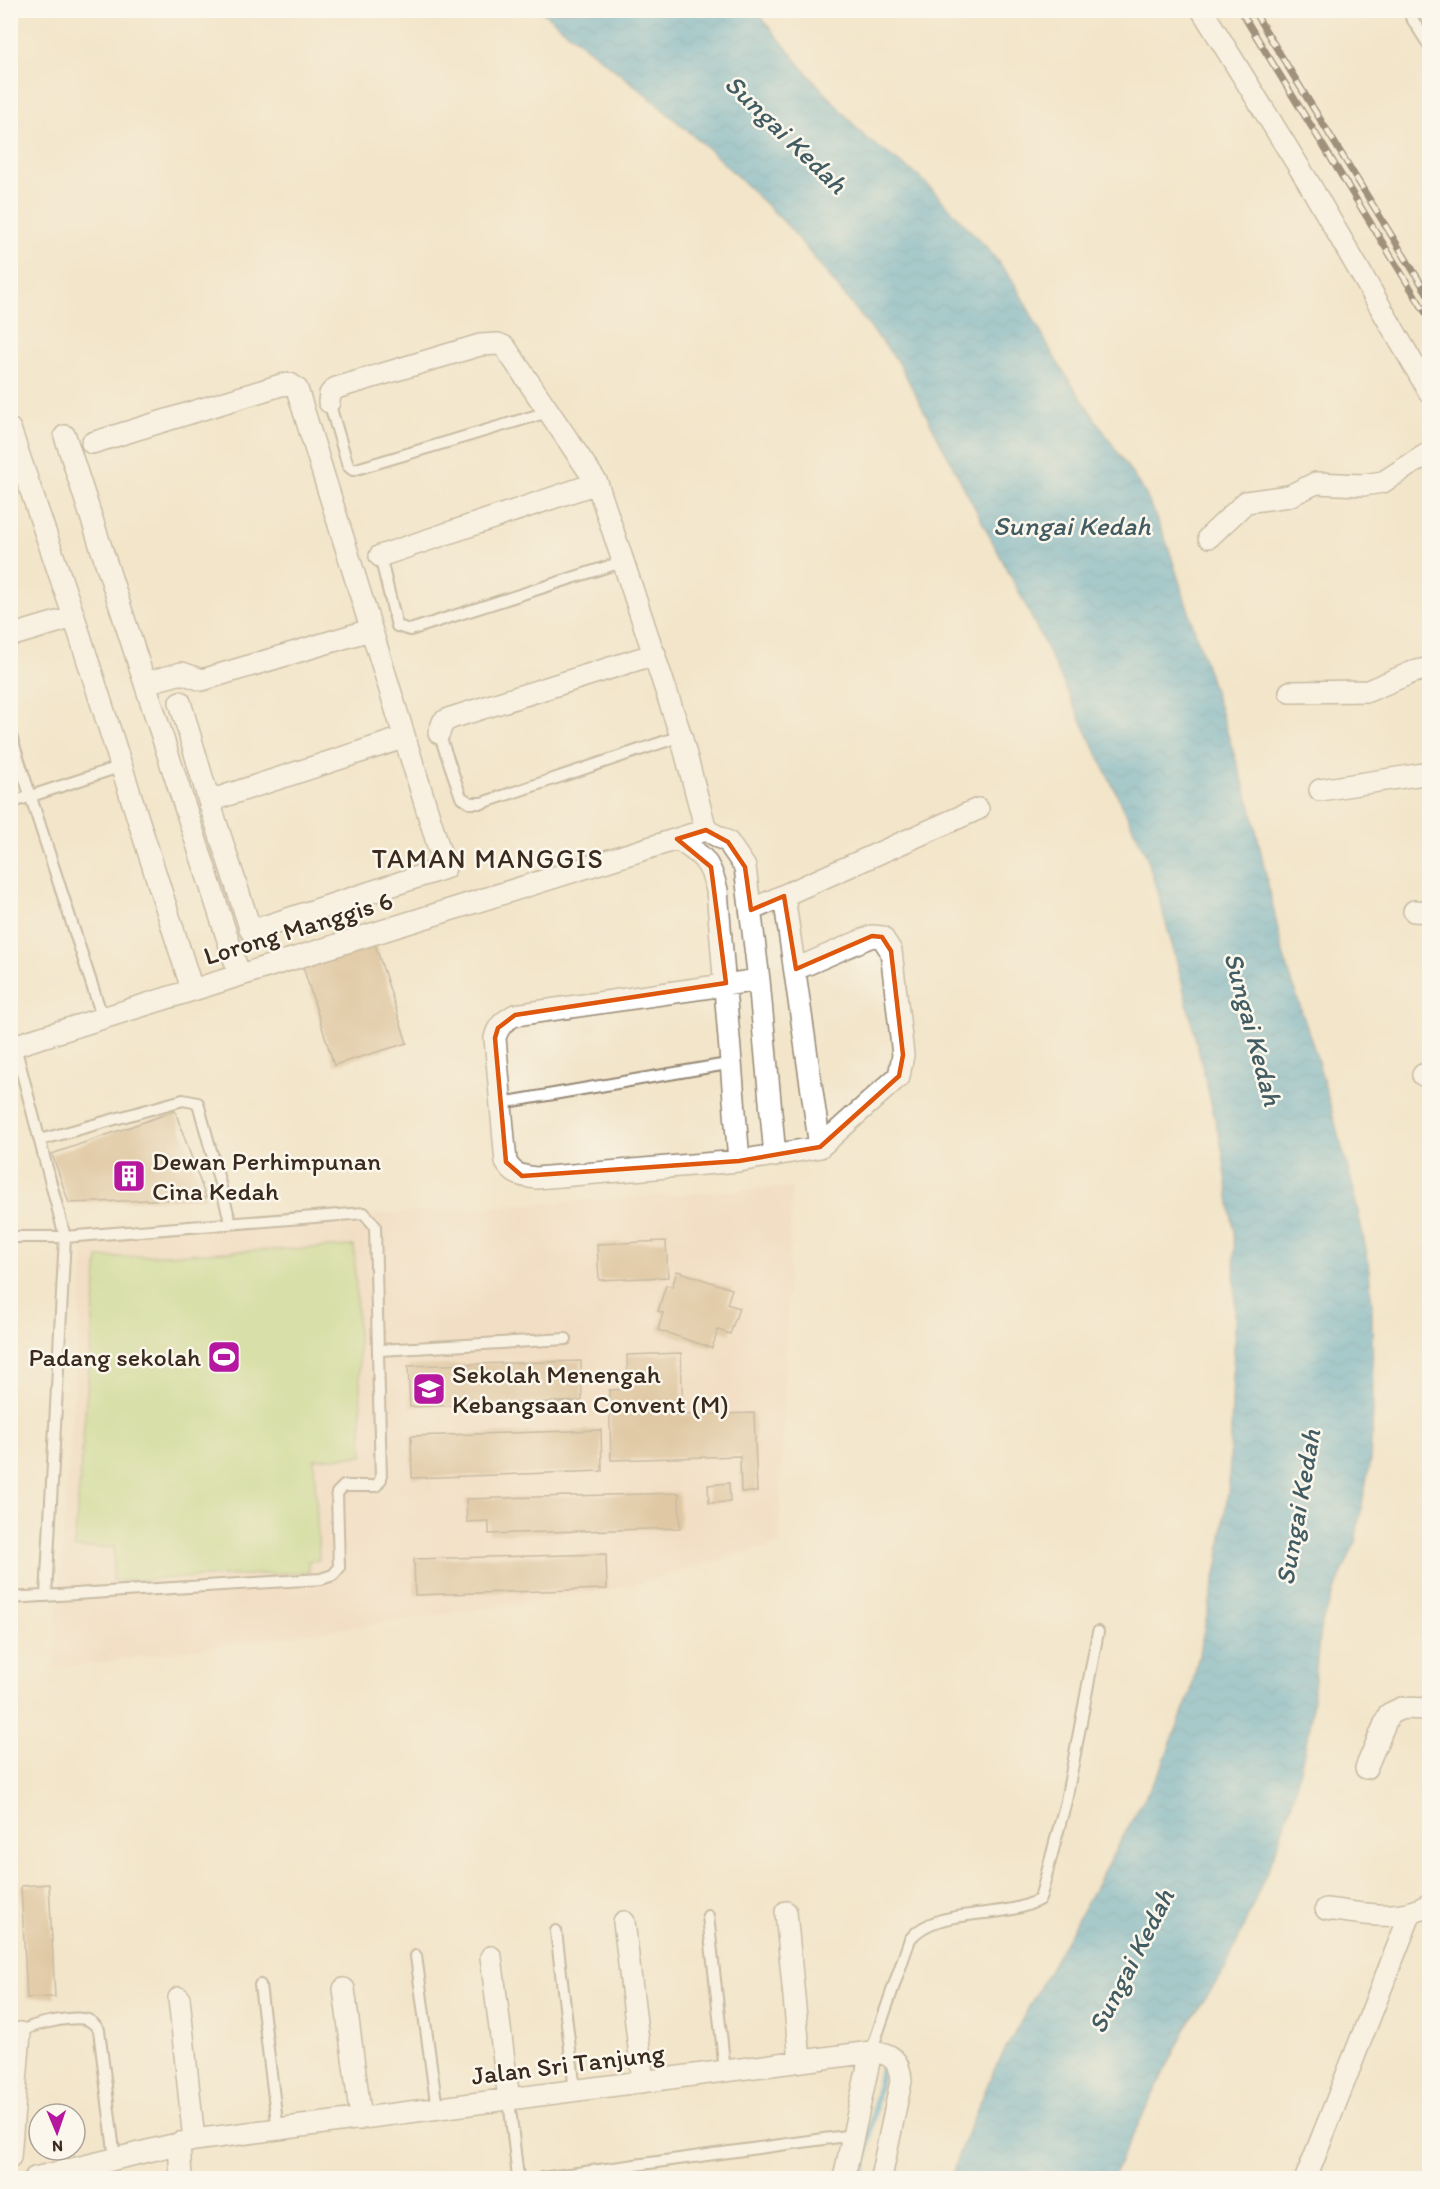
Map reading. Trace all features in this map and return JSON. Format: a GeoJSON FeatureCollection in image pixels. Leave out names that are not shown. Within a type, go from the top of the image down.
{"type":"FeatureCollection","features":[{"type":"Feature","properties":{"kind":"street"},"geometry":{"type":"LineString","coordinates":[[1202,10],[1307,180],[1430,393]]}},
{"type":"Feature","properties":{"kind":"street"},"geometry":{"type":"LineString","coordinates":[[329,402],[330,393],[336,388],[491,344],[505,347],[597,483],[625,561],[681,736],[706,830],[728,842],[742,860],[751,910],[759,980],[775,1156]]}},
{"type":"Feature","properties":{"kind":"street"},"geometry":{"type":"LineString","coordinates":[[92,443],[290,384],[297,389],[445,868],[251,931],[180,702]]}},
{"type":"Feature","properties":{"kind":"street"},"geometry":{"type":"LineString","coordinates":[[10,429],[74,617],[192,989]]}},
{"type":"Feature","properties":{"kind":"street"},"geometry":{"type":"LineString","coordinates":[[65,436],[239,974]]}},
{"type":"Feature","properties":{"kind":"street"},"geometry":{"type":"LineString","coordinates":[[1209,537],[1246,502],[1289,496],[1316,483],[1363,485],[1383,482],[1430,452]]}},
{"type":"Feature","properties":{"kind":"street"},"geometry":{"type":"LineString","coordinates":[[380,556],[597,483]]}},
{"type":"Feature","properties":{"kind":"street"},"geometry":{"type":"LineString","coordinates":[[10,636],[74,617]]}},
{"type":"Feature","properties":{"kind":"street"},"geometry":{"type":"LineString","coordinates":[[154,711],[191,697],[202,681],[370,630]]}},
{"type":"Feature","properties":{"kind":"street"},"geometry":{"type":"LineString","coordinates":[[439,733],[443,722],[451,718],[655,654]]}},
{"type":"Feature","properties":{"kind":"street"},"geometry":{"type":"LineString","coordinates":[[1290,692],[1368,691],[1413,672],[1430,668]]}},
{"type":"Feature","properties":{"kind":"street"},"geometry":{"type":"LineString","coordinates":[[145,683],[182,673],[202,681]]}},
{"type":"Feature","properties":{"kind":"street"},"geometry":{"type":"LineString","coordinates":[[209,801],[403,738]]}},
{"type":"Feature","properties":{"kind":"street"},"geometry":{"type":"LineString","coordinates":[[1320,790],[1430,773]]}},
{"type":"Feature","properties":{"kind":"street"},"geometry":{"type":"LineString","coordinates":[[751,910],[978,809]]}},
{"type":"Feature","properties":{"kind":"street","name":"Lorong Manggis 6"},"geometry":{"type":"LineString","coordinates":[[12,1041],[102,1017],[706,830]]}},
{"type":"Feature","properties":{"kind":"street"},"geometry":{"type":"LineString","coordinates":[[677,839],[699,854],[711,867],[717,890],[740,1161]]}},
{"type":"Feature","properties":{"kind":"street"},"geometry":{"type":"LineString","coordinates":[[784,896],[820,1147]]}},
{"type":"Feature","properties":{"kind":"street"},"geometry":{"type":"LineString","coordinates":[[759,980],[515,1015],[498,1028],[495,1038],[506,1162],[511,1171],[522,1176],[536,1178],[740,1161],[820,1147],[899,1076],[903,1055],[891,951],[882,937],[872,936],[796,969]]}},
{"type":"Feature","properties":{"kind":"street"},"geometry":{"type":"LineString","coordinates":[[1366,1768],[1389,1714],[1402,1708],[1430,1709]]}},
{"type":"Feature","properties":{"kind":"street"},"geometry":{"type":"LineString","coordinates":[[1326,1909],[1390,1916],[1410,1915],[1430,1904]]}},
{"type":"Feature","properties":{"kind":"street"},"geometry":{"type":"LineString","coordinates":[[786,1911],[800,2061]]}},
{"type":"Feature","properties":{"kind":"street"},"geometry":{"type":"LineString","coordinates":[[1306,2178],[1410,1915]]}},
{"type":"Feature","properties":{"kind":"street"},"geometry":{"type":"LineString","coordinates":[[624,1922],[643,2082]]}},
{"type":"Feature","properties":{"kind":"street"},"geometry":{"type":"LineString","coordinates":[[491,1957],[509,2100]]}},
{"type":"Feature","properties":{"kind":"street"},"geometry":{"type":"LineString","coordinates":[[344,1989],[361,2119]]}},
{"type":"Feature","properties":{"kind":"street"},"geometry":{"type":"LineString","coordinates":[[179,1998],[187,2141],[180,2178]]}},
{"type":"Feature","properties":{"kind":"street"},"geometry":{"type":"LineString","coordinates":[[10,2157],[20,2033]]}},
{"type":"Feature","properties":{"kind":"street"},"geometry":{"type":"LineString","coordinates":[[844,2178],[871,2052],[890,2055],[897,2061],[901,2081],[881,2178]]}},
{"type":"Feature","properties":{"kind":"street","name":"Jalan Sri Tanjung"},"geometry":{"type":"LineString","coordinates":[[35,2178],[84,2173],[115,2159],[187,2141],[871,2052]]}},
{"type":"Feature","properties":{"kind":"lane"},"geometry":{"type":"LineString","coordinates":[[1411,10],[1411,17],[1430,47]]}},
{"type":"Feature","properties":{"kind":"lane"},"geometry":{"type":"LineString","coordinates":[[329,402],[348,466],[360,471],[548,412]]}},
{"type":"Feature","properties":{"kind":"lane"},"geometry":{"type":"LineString","coordinates":[[380,556],[397,627],[410,630],[625,561]]}},
{"type":"Feature","properties":{"kind":"lane"},"geometry":{"type":"LineString","coordinates":[[10,733],[102,1017]]}},
{"type":"Feature","properties":{"kind":"lane"},"geometry":{"type":"LineString","coordinates":[[439,733],[461,797],[470,803],[482,803],[681,736]]}},
{"type":"Feature","properties":{"kind":"lane"},"geometry":{"type":"LineString","coordinates":[[10,803],[122,766]]}},
{"type":"Feature","properties":{"kind":"lane"},"geometry":{"type":"LineString","coordinates":[[12,1041],[65,1237],[46,1596]]}},
{"type":"Feature","properties":{"kind":"lane"},"geometry":{"type":"LineString","coordinates":[[501,1103],[733,1063]]}},
{"type":"Feature","properties":{"kind":"lane"},"geometry":{"type":"LineString","coordinates":[[40,1140],[183,1100],[198,1103],[231,1224]]}},
{"type":"Feature","properties":{"kind":"lane"},"geometry":{"type":"LineString","coordinates":[[10,1237],[65,1237],[364,1213],[372,1219],[375,1226],[380,1350],[381,1479],[376,1486],[340,1488],[337,1493],[339,1568],[333,1575],[321,1579],[10,1598]]}},
{"type":"Feature","properties":{"kind":"lane"},"geometry":{"type":"LineString","coordinates":[[380,1350],[566,1339]]}},
{"type":"Feature","properties":{"kind":"lane"},"geometry":{"type":"LineString","coordinates":[[871,2052],[910,1939],[917,1929],[941,1921],[1025,1905],[1040,1899],[1066,1801],[1098,1632]]}},
{"type":"Feature","properties":{"kind":"lane"},"geometry":{"type":"LineString","coordinates":[[708,1916],[725,2071]]}},
{"type":"Feature","properties":{"kind":"lane"},"geometry":{"type":"LineString","coordinates":[[556,1931],[575,2091]]}},
{"type":"Feature","properties":{"kind":"lane"},"geometry":{"type":"LineString","coordinates":[[416,1956],[437,2109]]}},
{"type":"Feature","properties":{"kind":"lane"},"geometry":{"type":"LineString","coordinates":[[260,1985],[278,2130]]}},
{"type":"Feature","properties":{"kind":"lane"},"geometry":{"type":"LineString","coordinates":[[20,2033],[31,2025],[80,2019],[95,2024],[99,2030],[115,2159]]}},
{"type":"Feature","properties":{"kind":"lane"},"geometry":{"type":"LineString","coordinates":[[509,2100],[518,2178]]}},
{"type":"Feature","properties":{"kind":"lane"},"geometry":{"type":"LineString","coordinates":[[541,2178],[853,2135]]}},
{"type":"Feature","properties":{"kind":"highlighted area"},"geometry":{"type":"Polygon","coordinates":[[[706,830],[728,842],[745,867],[751,910],[784,896],[796,969],[872,936],[882,937],[891,951],[903,1055],[899,1076],[820,1147],[739,1161],[522,1176],[506,1162],[495,1038],[498,1028],[515,1015],[726,983],[711,867],[677,839],[706,830]]]}},
{"type":"Feature","properties":{"kind":"shaded area","name":"Sekolah Menengah Kebangsaan Convent (M)"},"geometry":{"type":"Polygon","coordinates":[[[792,1187],[779,1544],[608,1591],[53,1669],[86,1233],[792,1187]]]}},
{"type":"Feature","properties":{"kind":"green space","name":"Padang sekolah"},"geometry":{"type":"Polygon","coordinates":[[[354,1246],[363,1456],[314,1459],[319,1560],[308,1561],[309,1572],[113,1581],[114,1547],[74,1548],[98,1258],[354,1246]]]}},
{"type":"Feature","properties":{"kind":"water","name":"Sungai Kedah"},"geometry":{"type":"Polygon","coordinates":[[[541,11],[756,11],[807,73],[866,138],[920,177],[988,249],[1013,281],[1057,362],[1145,493],[1167,543],[1251,807],[1284,957],[1317,1058],[1353,1187],[1368,1259],[1372,1306],[1373,1413],[1370,1461],[1355,1542],[1320,1630],[1310,1727],[1292,1802],[1275,1853],[1226,1968],[1188,2024],[1112,2178],[951,2178],[960,2150],[994,2070],[1162,1766],[1191,1691],[1218,1564],[1229,1484],[1235,1318],[1234,1232],[1222,1148],[1177,962],[1147,857],[1024,602],[899,363],[789,227],[713,153],[644,93],[541,11]]]}},
{"type":"Feature","properties":{"kind":"building"},"geometry":{"type":"Polygon","coordinates":[[[375,944],[407,1043],[334,1065],[303,967],[375,944]]]}},
{"type":"Feature","properties":{"kind":"building","name":"Dewan Perhimpunan Cina Kedah"},"geometry":{"type":"Polygon","coordinates":[[[175,1111],[206,1198],[69,1203],[52,1154],[175,1111]]]}},
{"type":"Feature","properties":{"kind":"building"},"geometry":{"type":"Polygon","coordinates":[[[666,1241],[668,1277],[599,1280],[597,1244],[666,1241]]]}},
{"type":"Feature","properties":{"kind":"building"},"geometry":{"type":"Polygon","coordinates":[[[677,1271],[732,1289],[727,1304],[739,1308],[730,1334],[718,1330],[712,1348],[658,1330],[663,1313],[658,1311],[666,1285],[672,1287],[677,1271]]]}},
{"type":"Feature","properties":{"kind":"building"},"geometry":{"type":"Polygon","coordinates":[[[681,1353],[683,1415],[754,1413],[757,1492],[741,1492],[740,1456],[611,1460],[609,1390],[628,1389],[627,1355],[681,1353]]]}},
{"type":"Feature","properties":{"kind":"building"},"geometry":{"type":"Polygon","coordinates":[[[581,1361],[582,1401],[410,1407],[408,1366],[581,1361]]]}},
{"type":"Feature","properties":{"kind":"building"},"geometry":{"type":"Polygon","coordinates":[[[601,1430],[602,1471],[412,1478],[411,1436],[601,1430]]]}},
{"type":"Feature","properties":{"kind":"building"},"geometry":{"type":"Polygon","coordinates":[[[729,1483],[730,1502],[709,1503],[708,1485],[729,1483]]]}},
{"type":"Feature","properties":{"kind":"building"},"geometry":{"type":"Polygon","coordinates":[[[679,1493],[680,1528],[489,1534],[489,1521],[467,1522],[466,1499],[679,1493]]]}},
{"type":"Feature","properties":{"kind":"building"},"geometry":{"type":"Polygon","coordinates":[[[606,1554],[607,1589],[415,1595],[414,1559],[606,1554]]]}},
{"type":"Feature","properties":{"kind":"building"},"geometry":{"type":"Polygon","coordinates":[[[49,1884],[55,1997],[27,1998],[21,1886],[49,1884]]]}},
{"type":"Feature","properties":{"kind":"waterway"},"geometry":{"type":"LineString","coordinates":[[862,2178],[882,2067]]}},
{"type":"Feature","properties":{"kind":"railway"},"geometry":{"type":"LineString","coordinates":[[1240,10],[1430,320]]}},
{"type":"Feature","properties":{"kind":"railway"},"geometry":{"type":"LineString","coordinates":[[1253,10],[1430,298]]}},
{"type":"Feature","properties":{"kind":"place","name":"Dewan Perhimpunan Cina Kedah"},"geometry":{"type":"Point","coordinates":[129,1176]}},
{"type":"Feature","properties":{"kind":"place","name":"Padang sekolah"},"geometry":{"type":"Point","coordinates":[224,1357]}},
{"type":"Feature","properties":{"kind":"place","name":"Sekolah Menengah Kebangsaan Convent (M)"},"geometry":{"type":"Point","coordinates":[429,1389]}},
{"type":"Feature","properties":{"kind":"district","name":"TAMAN MANGGIS"},"geometry":{"type":"Point","coordinates":[488,859]}}]}
